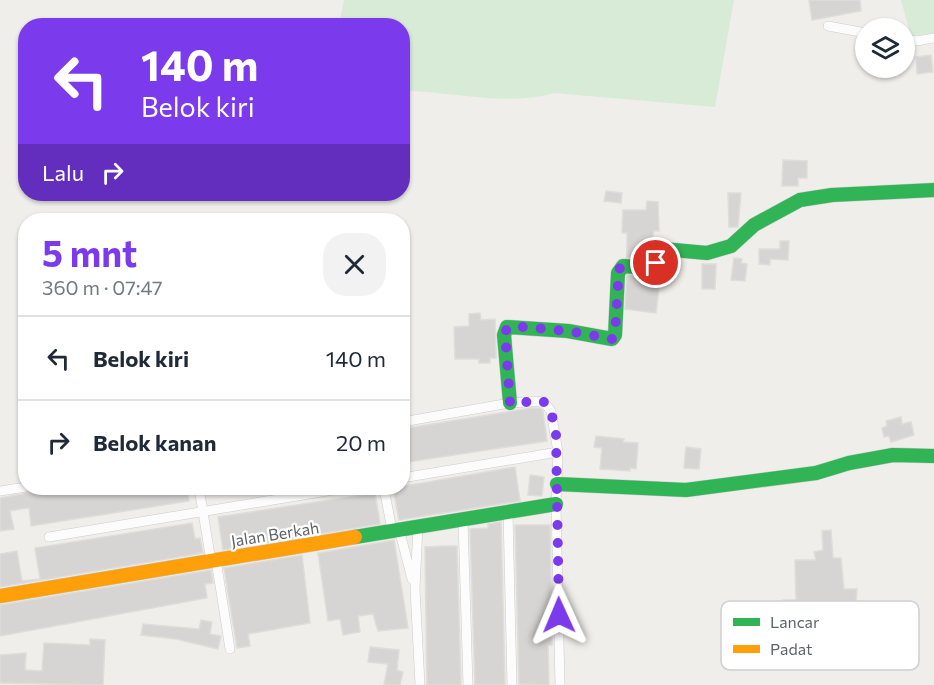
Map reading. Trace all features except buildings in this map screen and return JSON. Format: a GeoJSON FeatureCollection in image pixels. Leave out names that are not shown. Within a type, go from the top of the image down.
{"type":"FeatureCollection","features":[{"type":"Feature","properties":{"kind":"street"},"geometry":{"type":"LineString","coordinates":[[828,26],[855,31]]}},
{"type":"Feature","properties":{"kind":"street"},"geometry":{"type":"LineString","coordinates":[[915,41],[934,38]]}},
{"type":"Feature","properties":{"kind":"street"},"geometry":{"type":"LineString","coordinates":[[510,403],[504,335],[507,327],[568,331],[612,339],[615,334],[618,273],[623,266],[653,268],[656,255],[663,249],[707,253],[730,246],[754,225],[800,200],[832,195],[934,190]]}},
{"type":"Feature","properties":{"kind":"street"},"geometry":{"type":"LineString","coordinates":[[410,421],[510,403],[543,401],[551,411],[558,452],[556,504],[560,685]]}},
{"type":"Feature","properties":{"kind":"street"},"geometry":{"type":"LineString","coordinates":[[410,477],[558,452]]}},
{"type":"Feature","properties":{"kind":"street"},"geometry":{"type":"LineString","coordinates":[[557,484],[686,490],[816,473],[849,463],[893,455],[934,456]]}},
{"type":"Feature","properties":{"kind":"street"},"geometry":{"type":"LineString","coordinates":[[0,491],[18,488]]}},
{"type":"Feature","properties":{"kind":"street"},"geometry":{"type":"LineString","coordinates":[[200,495],[230,649]]}},
{"type":"Feature","properties":{"kind":"street"},"geometry":{"type":"LineString","coordinates":[[49,537],[303,495]]}},
{"type":"Feature","properties":{"kind":"street"},"geometry":{"type":"LineString","coordinates":[[386,495],[415,589]]}},
{"type":"Feature","properties":{"kind":"street","name":"Jalan Berkah"},"geometry":{"type":"LineString","coordinates":[[0,596],[418,525],[463,520],[556,504]]}},
{"type":"Feature","properties":{"kind":"street"},"geometry":{"type":"LineString","coordinates":[[508,513],[512,685]]}},
{"type":"Feature","properties":{"kind":"street"},"geometry":{"type":"LineString","coordinates":[[463,520],[468,685]]}},
{"type":"Feature","properties":{"kind":"street"},"geometry":{"type":"LineString","coordinates":[[418,525],[415,589],[420,685]]}},
{"type":"Feature","properties":{"kind":"green space"},"geometry":{"type":"Polygon","coordinates":[[[344,0],[734,0],[715,107],[554,93],[517,99],[498,99],[410,91],[410,18],[340,18],[344,0]]]}},
{"type":"Feature","properties":{"kind":"green space"},"geometry":{"type":"Polygon","coordinates":[[[901,0],[934,0],[934,33],[915,35],[915,18],[906,18],[901,0]]]}},
{"type":"Feature","properties":{"kind":"traffic: fast"},"geometry":{"type":"LineString","coordinates":[[510,403],[504,335],[507,327],[568,331],[612,339],[615,335],[618,273],[623,266],[653,268],[656,255],[663,249],[707,253],[731,246],[754,225],[800,200],[832,195],[934,190]]}},
{"type":"Feature","properties":{"kind":"traffic: fast"},"geometry":{"type":"LineString","coordinates":[[557,484],[686,490],[816,473],[849,463],[893,455],[934,456]]}},
{"type":"Feature","properties":{"kind":"traffic: fast"},"geometry":{"type":"LineString","coordinates":[[355,537],[556,504]]}},
{"type":"Feature","properties":{"kind":"traffic: slow"},"geometry":{"type":"LineString","coordinates":[[0,596],[355,537]]}},
{"type":"Feature","properties":{"kind":"route"},"geometry":{"type":"LineString","coordinates":[[559,615],[556,435],[551,411],[543,401],[510,403],[505,331],[507,327],[512,326],[568,331],[612,339],[615,334],[619,269],[623,266],[648,269],[653,268],[656,263]]}}]}
